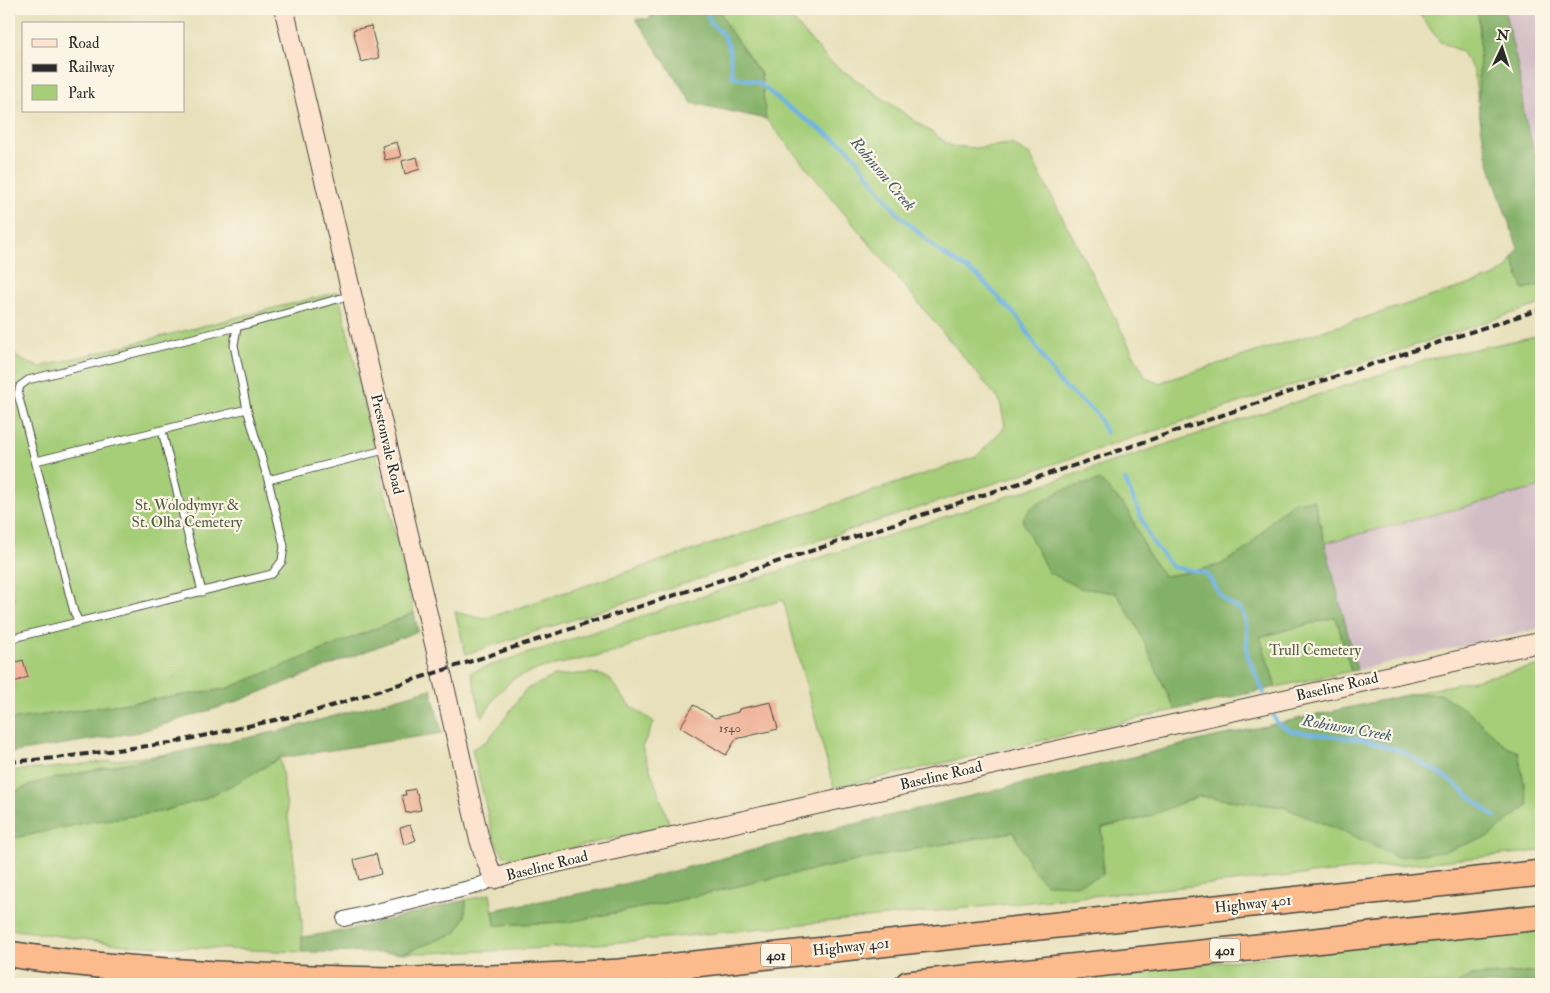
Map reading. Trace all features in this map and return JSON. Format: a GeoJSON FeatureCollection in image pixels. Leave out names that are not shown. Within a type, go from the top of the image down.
{"type":"FeatureCollection","features":[{"type":"Feature","properties":{"kind":"highway","name":"Highway 401"},"geometry":{"type":"LineString","coordinates":[[9,954],[170,971],[298,978],[413,980],[518,978],[620,972],[1541,874]]}},
{"type":"Feature","properties":{"kind":"highway","name":"401"},"geometry":{"type":"LineString","coordinates":[[908,984],[1541,917]]}},
{"type":"Feature","properties":{"kind":"street","name":"Prestonvale Road"},"geometry":{"type":"LineString","coordinates":[[284,9],[479,838],[494,879]]}},
{"type":"Feature","properties":{"kind":"street","name":"Baseline Road"},"geometry":{"type":"LineString","coordinates":[[344,919],[477,886],[538,866],[1541,642]]}},
{"type":"Feature","properties":{"kind":"lane"},"geometry":{"type":"LineString","coordinates":[[79,622],[74,612],[18,394],[20,386],[28,380],[237,327],[352,295]]}},
{"type":"Feature","properties":{"kind":"lane"},"geometry":{"type":"LineString","coordinates":[[9,639],[272,574],[282,561],[284,546],[268,480],[247,409],[234,345],[237,327]]}},
{"type":"Feature","properties":{"kind":"lane"},"geometry":{"type":"LineString","coordinates":[[36,461],[247,409]]}},
{"type":"Feature","properties":{"kind":"lane"},"geometry":{"type":"LineString","coordinates":[[162,431],[202,592]]}},
{"type":"Feature","properties":{"kind":"lane"},"geometry":{"type":"LineString","coordinates":[[268,480],[388,449]]}},
{"type":"Feature","properties":{"kind":"shaded area"},"geometry":{"type":"Polygon","coordinates":[[[1477,9],[1541,9],[1541,317],[1530,269],[1477,9]]]}},
{"type":"Feature","properties":{"kind":"shaded area"},"geometry":{"type":"Polygon","coordinates":[[[1541,447],[1541,628],[1357,670],[1314,500],[1541,447]]]}},
{"type":"Feature","properties":{"kind":"green space"},"geometry":{"type":"Polygon","coordinates":[[[658,9],[719,9],[728,28],[761,74],[766,119],[692,103],[636,19],[648,19],[658,9]]]}},
{"type":"Feature","properties":{"kind":"green space"},"geometry":{"type":"Polygon","coordinates":[[[719,9],[783,9],[829,61],[951,146],[976,148],[1011,144],[1030,155],[1146,378],[1158,383],[1493,277],[1507,269],[1513,258],[1523,289],[1541,285],[1541,304],[466,654],[455,612],[484,619],[976,457],[1005,427],[1000,401],[766,119],[761,74],[728,28],[719,9]]]}},
{"type":"Feature","properties":{"kind":"green space"},"geometry":{"type":"Polygon","coordinates":[[[1413,9],[1477,9],[1480,23],[1479,108],[1474,71],[1461,51],[1440,42],[1417,11],[1413,9]]]}},
{"type":"Feature","properties":{"kind":"green space"},"geometry":{"type":"Polygon","coordinates":[[[1477,9],[1504,9],[1518,67],[1524,114],[1541,178],[1541,285],[1523,289],[1513,258],[1518,248],[1494,179],[1481,126],[1479,108],[1480,33],[1477,9]]]}},
{"type":"Feature","properties":{"kind":"green space","name":"St. Wolodymyr & St. Olha Cemetery"},"geometry":{"type":"Polygon","coordinates":[[[338,292],[414,613],[226,689],[9,720],[9,603],[14,601],[9,578],[9,334],[17,356],[26,362],[40,367],[338,292]]]}},
{"type":"Feature","properties":{"kind":"green space"},"geometry":{"type":"Polygon","coordinates":[[[1541,335],[1541,487],[1325,543],[1314,500],[1293,502],[1272,520],[1248,548],[1220,565],[1164,576],[1147,552],[1128,510],[1080,588],[1116,593],[1136,625],[1175,710],[834,788],[783,600],[655,635],[616,652],[545,667],[514,678],[497,694],[482,718],[471,672],[1424,360],[1541,335]]]}},
{"type":"Feature","properties":{"kind":"green space"},"geometry":{"type":"Polygon","coordinates":[[[1100,480],[1128,510],[1147,552],[1164,576],[1220,565],[1248,548],[1272,520],[1293,502],[1314,500],[1357,670],[1351,671],[1336,617],[1260,637],[1276,687],[1175,710],[1136,625],[1116,593],[1080,588],[1048,572],[1022,520],[1031,508],[1062,490],[1100,480]]]}},
{"type":"Feature","properties":{"kind":"green space"},"geometry":{"type":"Polygon","coordinates":[[[414,613],[418,631],[230,704],[139,732],[9,753],[9,720],[226,689],[414,613]]]}},
{"type":"Feature","properties":{"kind":"green space","name":"Trull Cemetery"},"geometry":{"type":"Polygon","coordinates":[[[1336,617],[1351,671],[1276,687],[1260,637],[1336,617]]]}},
{"type":"Feature","properties":{"kind":"green space"},"geometry":{"type":"Polygon","coordinates":[[[1541,665],[1541,851],[624,942],[514,950],[404,953],[456,933],[465,917],[466,900],[490,894],[495,925],[568,922],[666,903],[764,880],[905,851],[1013,832],[1033,870],[1103,875],[1102,828],[1147,817],[1199,796],[1283,807],[1356,837],[1396,857],[1528,805],[1518,752],[1505,746],[1469,712],[1440,694],[1411,694],[1541,665]]]}},
{"type":"Feature","properties":{"kind":"green space"},"geometry":{"type":"Polygon","coordinates":[[[591,673],[608,677],[629,705],[654,722],[642,747],[670,825],[520,860],[504,856],[494,840],[472,749],[487,741],[525,690],[554,676],[591,673]]]}},
{"type":"Feature","properties":{"kind":"green space"},"geometry":{"type":"Polygon","coordinates":[[[431,689],[442,733],[280,758],[201,800],[160,812],[89,822],[9,838],[9,794],[38,782],[284,730],[431,689]]]}},
{"type":"Feature","properties":{"kind":"green space"},"geometry":{"type":"Polygon","coordinates":[[[1411,694],[1440,694],[1469,712],[1505,746],[1518,752],[1528,805],[1488,837],[1442,852],[1396,857],[1356,837],[1283,807],[1199,796],[1147,817],[1102,828],[1103,875],[1076,885],[1046,884],[1033,870],[1013,832],[905,851],[764,880],[666,903],[568,922],[495,925],[493,910],[609,888],[822,832],[1206,739],[1411,694]]]}},
{"type":"Feature","properties":{"kind":"green space"},"geometry":{"type":"Polygon","coordinates":[[[168,754],[38,782],[9,794],[9,771],[168,754]]]}},
{"type":"Feature","properties":{"kind":"green space"},"geometry":{"type":"Polygon","coordinates":[[[280,758],[302,920],[302,952],[125,945],[9,929],[9,838],[89,822],[160,812],[201,800],[280,758]]]}},
{"type":"Feature","properties":{"kind":"green space"},"geometry":{"type":"Polygon","coordinates":[[[466,900],[465,917],[456,933],[404,953],[302,952],[302,937],[349,930],[466,900]]]}},
{"type":"Feature","properties":{"kind":"green space"},"geometry":{"type":"Polygon","coordinates":[[[1541,927],[1541,971],[1471,976],[1457,984],[1021,984],[1541,927]]]}},
{"type":"Feature","properties":{"kind":"green space"},"geometry":{"type":"Polygon","coordinates":[[[1541,971],[1541,984],[1457,984],[1470,976],[1541,971]]]}},
{"type":"Feature","properties":{"kind":"building"},"geometry":{"type":"Polygon","coordinates":[[[371,26],[379,58],[361,62],[353,30],[371,26]]]}},
{"type":"Feature","properties":{"kind":"building"},"geometry":{"type":"Polygon","coordinates":[[[397,142],[401,157],[385,160],[382,146],[397,142]]]}},
{"type":"Feature","properties":{"kind":"building"},"geometry":{"type":"Polygon","coordinates":[[[417,157],[420,169],[405,174],[402,161],[417,157]]]}},
{"type":"Feature","properties":{"kind":"building"},"geometry":{"type":"Polygon","coordinates":[[[23,660],[28,677],[9,684],[9,664],[23,660]]]}},
{"type":"Feature","properties":{"kind":"building"},"geometry":{"type":"Polygon","coordinates":[[[771,702],[778,729],[736,739],[726,755],[680,727],[694,705],[715,718],[738,712],[739,709],[771,702]]]}},
{"type":"Feature","properties":{"kind":"building"},"geometry":{"type":"Polygon","coordinates":[[[415,789],[421,810],[406,813],[402,795],[406,795],[405,791],[415,789]]]}},
{"type":"Feature","properties":{"kind":"building"},"geometry":{"type":"Polygon","coordinates":[[[410,825],[416,840],[404,845],[400,828],[410,825]]]}},
{"type":"Feature","properties":{"kind":"building"},"geometry":{"type":"Polygon","coordinates":[[[376,854],[381,874],[359,880],[354,860],[376,854]]]}},
{"type":"Feature","properties":{"kind":"waterway","name":"Robinson Creek"},"geometry":{"type":"LineString","coordinates":[[706,9],[711,24],[723,35],[729,47],[732,76],[759,83],[789,108],[848,148],[897,213],[940,252],[979,277],[1019,319],[1058,381],[1097,414],[1106,433]]}},
{"type":"Feature","properties":{"kind":"waterway","name":"Robinson Creek"},"geometry":{"type":"LineString","coordinates":[[1125,480],[1151,540],[1172,567],[1206,573],[1223,599],[1242,611],[1247,629],[1247,654],[1264,693]]}},
{"type":"Feature","properties":{"kind":"waterway","name":"Robinson Creek"},"geometry":{"type":"LineString","coordinates":[[1272,712],[1276,722],[1291,731],[1365,740],[1402,751],[1450,780],[1495,817]]}},
{"type":"Feature","properties":{"kind":"railway"},"geometry":{"type":"LineString","coordinates":[[9,762],[56,758],[170,743],[312,712],[1100,457],[1357,369],[1541,309]]}}]}
